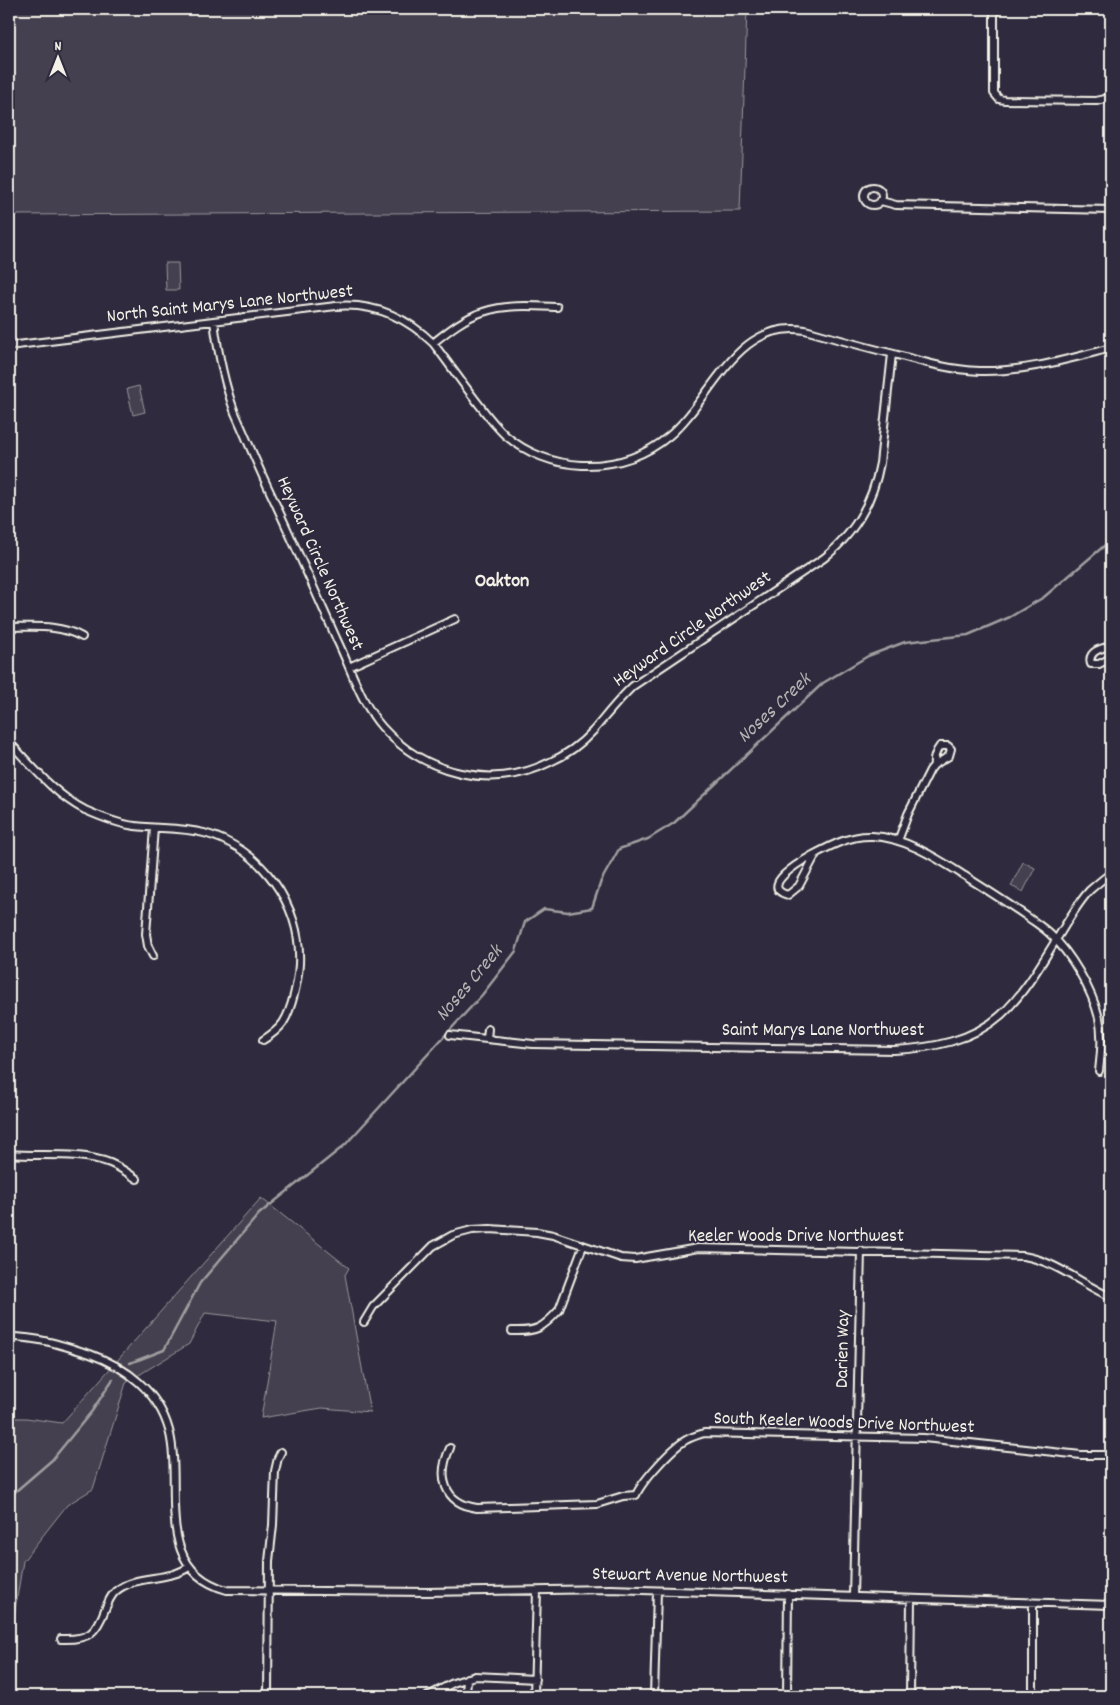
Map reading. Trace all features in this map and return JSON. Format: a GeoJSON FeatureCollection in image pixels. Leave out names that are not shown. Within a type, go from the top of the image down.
{"type":"FeatureCollection","features":[{"type":"Feature","properties":{"kind":"street"},"geometry":{"type":"LineString","coordinates":[[994,9],[994,93],[996,96],[1005,100],[1101,100],[1108,97]]}},
{"type":"Feature","properties":{"kind":"street"},"geometry":{"type":"LineString","coordinates":[[882,201],[896,205],[1111,210]]}},
{"type":"Feature","properties":{"kind":"street","name":"North Saint Marys Lane Northwest"},"geometry":{"type":"LineString","coordinates":[[9,346],[336,306],[375,308],[399,317],[433,343],[487,415],[506,436],[527,450],[549,459],[577,465],[593,466],[627,460],[662,442],[681,424],[748,344],[763,334],[780,329],[797,329],[951,368],[982,371],[1046,365],[1111,348]]}},
{"type":"Feature","properties":{"kind":"street"},"geometry":{"type":"LineString","coordinates":[[433,343],[462,322],[482,312],[504,307],[557,307]]}},
{"type":"Feature","properties":{"kind":"street","name":"Heyward Circle Northwest"},"geometry":{"type":"LineString","coordinates":[[214,321],[221,368],[235,413],[368,706],[382,727],[397,742],[421,759],[442,769],[463,774],[502,776],[530,771],[564,755],[591,733],[613,706],[633,686],[824,558],[842,542],[854,528],[871,498],[878,474],[892,354]]}},
{"type":"Feature","properties":{"kind":"street"},"geometry":{"type":"LineString","coordinates":[[349,667],[455,619]]}},
{"type":"Feature","properties":{"kind":"street"},"geometry":{"type":"LineString","coordinates":[[9,627],[58,628],[82,637]]}},
{"type":"Feature","properties":{"kind":"street"},"geometry":{"type":"LineString","coordinates":[[1111,646],[1100,648],[1090,658],[1092,664],[1100,664],[1111,658]]}},
{"type":"Feature","properties":{"kind":"street"},"geometry":{"type":"LineString","coordinates":[[9,742],[53,787],[77,805],[93,813],[136,826],[204,833],[230,844],[256,861],[266,872],[282,895],[291,915],[299,949],[298,978],[284,1021],[278,1029],[263,1040]]}},
{"type":"Feature","properties":{"kind":"street"},"geometry":{"type":"LineString","coordinates":[[898,841],[908,814],[934,765]]}},
{"type":"Feature","properties":{"kind":"street"},"geometry":{"type":"LineString","coordinates":[[154,828],[146,934],[148,946],[154,956]]}},
{"type":"Feature","properties":{"kind":"street"},"geometry":{"type":"LineString","coordinates":[[816,854],[799,886],[788,895],[782,893],[778,889],[778,883],[781,878],[786,872],[801,862],[834,844],[858,837],[878,836],[898,841],[929,856],[977,884],[1048,932],[1056,940],[1080,974],[1095,1006],[1101,1030],[1099,1071]]}},
{"type":"Feature","properties":{"kind":"street","name":"Saint Marys Lane Northwest"},"geometry":{"type":"LineString","coordinates":[[450,1036],[525,1044],[561,1045],[894,1050],[944,1044],[968,1036],[998,1018],[1022,990],[1074,910],[1091,890],[1111,873]]}},
{"type":"Feature","properties":{"kind":"street"},"geometry":{"type":"LineString","coordinates":[[487,1040],[488,1029]]}},
{"type":"Feature","properties":{"kind":"street"},"geometry":{"type":"LineString","coordinates":[[9,1154],[87,1157],[112,1164],[137,1179]]}},
{"type":"Feature","properties":{"kind":"street","name":"Keeler Woods Drive Northwest"},"geometry":{"type":"LineString","coordinates":[[364,1322],[373,1307],[433,1246],[453,1234],[490,1229],[553,1235],[622,1258],[635,1260],[698,1248],[1011,1255],[1035,1258],[1051,1264],[1111,1297]]}},
{"type":"Feature","properties":{"kind":"street"},"geometry":{"type":"LineString","coordinates":[[512,1331],[537,1329],[559,1310],[583,1246]]}},
{"type":"Feature","properties":{"kind":"street","name":"Darien Way"},"geometry":{"type":"LineString","coordinates":[[853,1597],[861,1251]]}},
{"type":"Feature","properties":{"kind":"street"},"geometry":{"type":"LineString","coordinates":[[9,1338],[50,1341],[109,1362],[136,1379],[156,1402],[162,1411],[170,1434],[177,1535],[183,1556],[189,1568],[168,1576],[135,1582],[122,1587],[112,1594],[100,1621],[90,1634],[81,1639],[61,1639]]}},
{"type":"Feature","properties":{"kind":"street","name":"South Keeler Woods Drive Northwest"},"geometry":{"type":"LineString","coordinates":[[450,1448],[442,1470],[448,1491],[463,1504],[477,1508],[597,1504],[623,1496],[636,1495],[640,1486],[679,1445],[693,1436],[704,1433],[924,1438],[1081,1455],[1108,1455]]}},
{"type":"Feature","properties":{"kind":"street"},"geometry":{"type":"LineString","coordinates":[[268,1696],[269,1562],[274,1525],[275,1471],[281,1452]]}},
{"type":"Feature","properties":{"kind":"street","name":"Stewart Avenue Northwest"},"geometry":{"type":"LineString","coordinates":[[189,1568],[207,1582],[233,1591],[537,1591],[610,1589],[1111,1605]]}},
{"type":"Feature","properties":{"kind":"street"},"geometry":{"type":"LineString","coordinates":[[654,1696],[657,1590]]}},
{"type":"Feature","properties":{"kind":"street"},"geometry":{"type":"LineString","coordinates":[[534,1696],[537,1591]]}},
{"type":"Feature","properties":{"kind":"street"},"geometry":{"type":"LineString","coordinates":[[786,1696],[788,1594]]}},
{"type":"Feature","properties":{"kind":"street"},"geometry":{"type":"LineString","coordinates":[[910,1696],[911,1599]]}},
{"type":"Feature","properties":{"kind":"street"},"geometry":{"type":"LineString","coordinates":[[1033,1696],[1034,1603]]}},
{"type":"Feature","properties":{"kind":"street"},"geometry":{"type":"LineString","coordinates":[[428,1696],[467,1678],[491,1676],[535,1679]]}},
{"type":"Feature","properties":{"kind":"street"},"geometry":{"type":"LineString","coordinates":[[466,1696],[467,1678]]}},
{"type":"Feature","properties":{"kind":"shaded area"},"geometry":{"type":"Polygon","coordinates":[[[9,9],[747,9],[740,211],[9,215],[9,9]]]}},
{"type":"Feature","properties":{"kind":"shaded area"},"geometry":{"type":"Polygon","coordinates":[[[165,263],[178,263],[179,290],[166,290],[165,263]]]}},
{"type":"Feature","properties":{"kind":"shaded area"},"geometry":{"type":"Polygon","coordinates":[[[139,386],[145,412],[133,415],[127,389],[139,386]]]}},
{"type":"Feature","properties":{"kind":"shaded area"},"geometry":{"type":"Polygon","coordinates":[[[1023,862],[1035,868],[1023,892],[1011,886],[1023,862]]]}},
{"type":"Feature","properties":{"kind":"shaded area"},"geometry":{"type":"Polygon","coordinates":[[[261,1198],[349,1268],[345,1275],[370,1412],[322,1408],[261,1418],[277,1321],[205,1313],[189,1344],[126,1383],[93,1489],[67,1505],[23,1561],[9,1647],[9,1418],[26,1418],[62,1423],[261,1198]]]}},
{"type":"Feature","properties":{"kind":"waterway","name":"Noses Creek"},"geometry":{"type":"LineString","coordinates":[[130,1363],[164,1350],[200,1283],[259,1214],[345,1145],[482,995],[516,951],[525,922],[544,909],[568,912],[592,908],[601,881],[619,849],[648,839],[674,823],[823,683],[868,656],[905,642],[968,635],[1010,617],[1044,597],[1111,540]]}},
{"type":"Feature","properties":{"kind":"waterway","name":"Noses Creek"},"geometry":{"type":"LineString","coordinates":[[9,1497],[52,1460],[92,1411],[113,1379]]}},
{"type":"Feature","properties":{"kind":"district","name":"Oakton"},"geometry":{"type":"Point","coordinates":[502,582]}}]}
